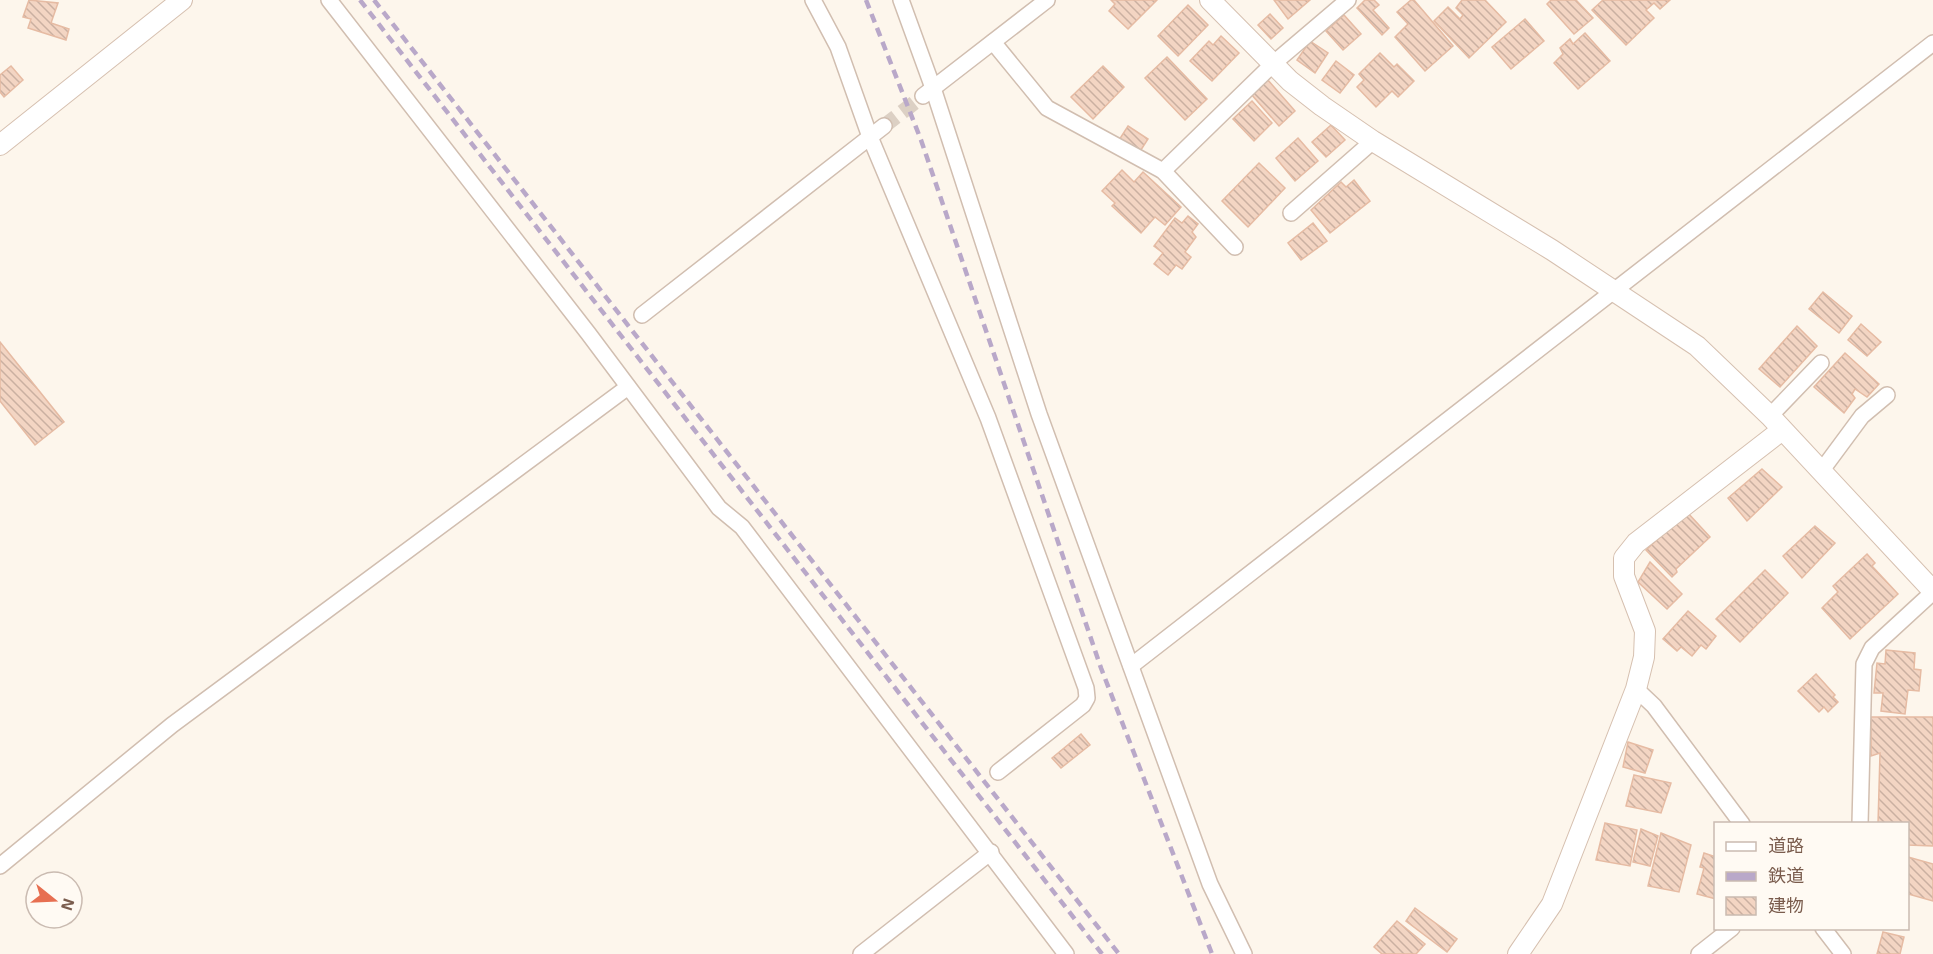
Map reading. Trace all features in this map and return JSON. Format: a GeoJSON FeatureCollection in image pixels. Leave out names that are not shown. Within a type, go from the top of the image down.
{"type":"FeatureCollection","features":[{"type":"Feature","properties":{"kind":"street"},"geometry":{"type":"LineString","coordinates":[[0,145],[182,0]]}},
{"type":"Feature","properties":{"kind":"street"},"geometry":{"type":"LineString","coordinates":[[329,0],[719,508],[742,527],[991,852],[1066,954]]}},
{"type":"Feature","properties":{"kind":"street"},"geometry":{"type":"LineString","coordinates":[[813,0],[838,46],[870,137],[988,418],[1086,688],[1087,698],[1083,705],[998,772]]}},
{"type":"Feature","properties":{"kind":"street"},"geometry":{"type":"LineString","coordinates":[[901,0],[928,92],[1040,414],[1210,884],[1244,954]]}},
{"type":"Feature","properties":{"kind":"street"},"geometry":{"type":"LineString","coordinates":[[928,92],[1047,0]]}},
{"type":"Feature","properties":{"kind":"street"},"geometry":{"type":"LineString","coordinates":[[1210,0],[1290,81],[1314,100],[1373,141],[1616,291],[1697,346],[1776,423],[1933,592],[1872,648],[1864,664],[1860,822]]}},
{"type":"Feature","properties":{"kind":"street"},"geometry":{"type":"LineString","coordinates":[[1162,171],[1274,63],[1348,0]]}},
{"type":"Feature","properties":{"kind":"street"},"geometry":{"type":"LineString","coordinates":[[993,42],[1047,108],[1162,171],[1235,247]]}},
{"type":"Feature","properties":{"kind":"street"},"geometry":{"type":"LineString","coordinates":[[1131,666],[1933,43]]}},
{"type":"Feature","properties":{"kind":"street"},"geometry":{"type":"LineString","coordinates":[[642,315],[884,126]]}},
{"type":"Feature","properties":{"kind":"street"},"geometry":{"type":"LineString","coordinates":[[1291,213],[1373,141]]}},
{"type":"Feature","properties":{"kind":"street"},"geometry":{"type":"LineString","coordinates":[[1518,954],[1552,904],[1636,689],[1644,657],[1645,631],[1624,576],[1624,558],[1636,543],[1776,423],[1821,363]]}},
{"type":"Feature","properties":{"kind":"street"},"geometry":{"type":"LineString","coordinates":[[0,866],[172,725],[628,387]]}},
{"type":"Feature","properties":{"kind":"street"},"geometry":{"type":"LineString","coordinates":[[1821,470],[1863,416],[1887,395]]}},
{"type":"Feature","properties":{"kind":"street"},"geometry":{"type":"LineString","coordinates":[[1636,689],[1654,706],[1741,822]]}},
{"type":"Feature","properties":{"kind":"street"},"geometry":{"type":"LineString","coordinates":[[861,954],[991,852]]}},
{"type":"Feature","properties":{"kind":"street"},"geometry":{"type":"LineString","coordinates":[[1698,954],[1729,930]]}},
{"type":"Feature","properties":{"kind":"street"},"geometry":{"type":"LineString","coordinates":[[1825,930],[1843,954]]}},
{"type":"Feature","properties":{"kind":"building"},"geometry":{"type":"Polygon","coordinates":[[[29,0],[58,3],[51,23],[69,29],[66,40],[28,28],[31,19],[23,17],[29,0]]]}},
{"type":"Feature","properties":{"kind":"building"},"geometry":{"type":"Polygon","coordinates":[[[1111,0],[1157,0],[1128,29],[1109,11],[1115,4],[1111,0]]]}},
{"type":"Feature","properties":{"kind":"building"},"geometry":{"type":"Polygon","coordinates":[[[1274,0],[1310,0],[1288,19],[1274,0]]]}},
{"type":"Feature","properties":{"kind":"building"},"geometry":{"type":"Polygon","coordinates":[[[1365,0],[1374,0],[1379,5],[1373,10],[1389,28],[1382,35],[1357,8],[1365,0]]]}},
{"type":"Feature","properties":{"kind":"building"},"geometry":{"type":"Polygon","coordinates":[[[1414,0],[1453,46],[1425,71],[1395,37],[1408,24],[1397,12],[1414,0]]]}},
{"type":"Feature","properties":{"kind":"building"},"geometry":{"type":"Polygon","coordinates":[[[1462,0],[1485,0],[1506,22],[1469,58],[1434,21],[1448,7],[1460,19],[1463,15],[1456,8],[1462,0]]]}},
{"type":"Feature","properties":{"kind":"building"},"geometry":{"type":"Polygon","coordinates":[[[1551,0],[1576,0],[1593,18],[1574,34],[1547,4],[1551,0]]]}},
{"type":"Feature","properties":{"kind":"building"},"geometry":{"type":"Polygon","coordinates":[[[1603,0],[1670,0],[1660,9],[1654,3],[1646,10],[1654,18],[1626,45],[1592,10],[1603,0]]]}},
{"type":"Feature","properties":{"kind":"building"},"geometry":{"type":"Polygon","coordinates":[[[1188,5],[1208,25],[1178,56],[1158,36],[1188,5]]]}},
{"type":"Feature","properties":{"kind":"building"},"geometry":{"type":"Polygon","coordinates":[[[1270,14],[1283,28],[1271,39],[1258,25],[1270,14]]]}},
{"type":"Feature","properties":{"kind":"building"},"geometry":{"type":"Polygon","coordinates":[[[1344,15],[1361,34],[1343,50],[1326,31],[1344,15]]]}},
{"type":"Feature","properties":{"kind":"building"},"geometry":{"type":"Polygon","coordinates":[[[1525,19],[1544,41],[1511,69],[1492,47],[1525,19]]]}},
{"type":"Feature","properties":{"kind":"building"},"geometry":{"type":"Polygon","coordinates":[[[1585,33],[1610,61],[1578,89],[1554,63],[1563,54],[1560,48],[1570,39],[1573,44],[1585,33]]]}},
{"type":"Feature","properties":{"kind":"building"},"geometry":{"type":"Polygon","coordinates":[[[1221,36],[1239,53],[1212,81],[1190,61],[1209,41],[1213,45],[1221,36]]]}},
{"type":"Feature","properties":{"kind":"building"},"geometry":{"type":"Polygon","coordinates":[[[1310,41],[1328,53],[1315,73],[1297,60],[1310,41]]]}},
{"type":"Feature","properties":{"kind":"building"},"geometry":{"type":"Polygon","coordinates":[[[1380,53],[1394,67],[1397,64],[1414,81],[1398,97],[1392,91],[1376,107],[1357,87],[1364,80],[1359,74],[1380,53]]]}},
{"type":"Feature","properties":{"kind":"building"},"geometry":{"type":"Polygon","coordinates":[[[1167,57],[1207,99],[1185,120],[1145,78],[1167,57]]]}},
{"type":"Feature","properties":{"kind":"building"},"geometry":{"type":"Polygon","coordinates":[[[1336,61],[1354,75],[1340,93],[1322,80],[1336,61]]]}},
{"type":"Feature","properties":{"kind":"building"},"geometry":{"type":"Polygon","coordinates":[[[11,66],[23,80],[4,97],[0,92],[0,75],[11,66]]]}},
{"type":"Feature","properties":{"kind":"building"},"geometry":{"type":"Polygon","coordinates":[[[1103,66],[1124,87],[1093,119],[1071,97],[1103,66]]]}},
{"type":"Feature","properties":{"kind":"building"},"geometry":{"type":"Polygon","coordinates":[[[1267,79],[1295,111],[1279,126],[1251,94],[1267,79]]]}},
{"type":"Feature","properties":{"kind":"building"},"geometry":{"type":"Polygon","coordinates":[[[1252,101],[1272,123],[1254,141],[1233,119],[1252,101]]]}},
{"type":"Feature","properties":{"kind":"building"},"geometry":{"type":"Polygon","coordinates":[[[1331,125],[1345,140],[1326,157],[1312,142],[1331,125]]]}},
{"type":"Feature","properties":{"kind":"building"},"geometry":{"type":"Polygon","coordinates":[[[1128,126],[1148,139],[1139,153],[1119,140],[1128,126]]]}},
{"type":"Feature","properties":{"kind":"building"},"geometry":{"type":"Polygon","coordinates":[[[1298,138],[1318,161],[1295,181],[1276,158],[1298,138]]]}},
{"type":"Feature","properties":{"kind":"building"},"geometry":{"type":"Polygon","coordinates":[[[1259,163],[1285,188],[1248,227],[1222,201],[1259,163]]]}},
{"type":"Feature","properties":{"kind":"building"},"geometry":{"type":"Polygon","coordinates":[[[1122,170],[1134,182],[1143,172],[1181,207],[1165,225],[1155,217],[1141,233],[1112,206],[1115,203],[1102,191],[1122,170]]]}},
{"type":"Feature","properties":{"kind":"building"},"geometry":{"type":"Polygon","coordinates":[[[1354,180],[1370,201],[1330,233],[1311,210],[1341,182],[1346,187],[1354,180]]]}},
{"type":"Feature","properties":{"kind":"building"},"geometry":{"type":"Polygon","coordinates":[[[1188,216],[1198,224],[1192,232],[1196,237],[1185,252],[1191,257],[1182,269],[1176,265],[1168,275],[1154,264],[1163,253],[1154,246],[1175,218],[1182,223],[1188,216]]]}},
{"type":"Feature","properties":{"kind":"building"},"geometry":{"type":"Polygon","coordinates":[[[1313,223],[1327,241],[1301,260],[1288,243],[1313,223]]]}},
{"type":"Feature","properties":{"kind":"building"},"geometry":{"type":"Polygon","coordinates":[[[1823,292],[1852,316],[1839,333],[1809,309],[1823,292]]]}},
{"type":"Feature","properties":{"kind":"building"},"geometry":{"type":"Polygon","coordinates":[[[1861,324],[1881,342],[1867,356],[1848,340],[1861,324]]]}},
{"type":"Feature","properties":{"kind":"building"},"geometry":{"type":"Polygon","coordinates":[[[1797,326],[1817,346],[1780,387],[1759,369],[1797,326]]]}},
{"type":"Feature","properties":{"kind":"building"},"geometry":{"type":"Polygon","coordinates":[[[0,342],[64,422],[35,445],[0,401],[0,342]]]}},
{"type":"Feature","properties":{"kind":"building"},"geometry":{"type":"Polygon","coordinates":[[[1845,353],[1879,384],[1867,397],[1855,389],[1852,394],[1855,398],[1844,413],[1814,387],[1845,353]]]}},
{"type":"Feature","properties":{"kind":"building"},"geometry":{"type":"Polygon","coordinates":[[[1762,469],[1782,487],[1747,521],[1728,498],[1762,469]]]}},
{"type":"Feature","properties":{"kind":"building"},"geometry":{"type":"Polygon","coordinates":[[[1687,512],[1710,537],[1676,569],[1677,572],[1672,577],[1646,550],[1687,512]]]}},
{"type":"Feature","properties":{"kind":"building"},"geometry":{"type":"Polygon","coordinates":[[[1815,526],[1835,543],[1802,578],[1783,556],[1815,526]]]}},
{"type":"Feature","properties":{"kind":"building"},"geometry":{"type":"Polygon","coordinates":[[[1867,554],[1875,563],[1872,566],[1898,594],[1850,639],[1822,608],[1838,592],[1833,586],[1867,554]]]}},
{"type":"Feature","properties":{"kind":"building"},"geometry":{"type":"Polygon","coordinates":[[[1650,562],[1682,594],[1667,609],[1638,582],[1650,562]]]}},
{"type":"Feature","properties":{"kind":"building"},"geometry":{"type":"Polygon","coordinates":[[[1765,570],[1788,593],[1740,642],[1716,619],[1765,570]]]}},
{"type":"Feature","properties":{"kind":"building"},"geometry":{"type":"Polygon","coordinates":[[[1688,611],[1716,636],[1706,649],[1701,645],[1692,656],[1681,647],[1677,651],[1663,639],[1688,611]]]}},
{"type":"Feature","properties":{"kind":"building"},"geometry":{"type":"Polygon","coordinates":[[[1886,650],[1915,653],[1914,669],[1921,670],[1919,691],[1908,690],[1905,714],[1881,711],[1883,693],[1874,693],[1877,663],[1885,664],[1886,650]]]}},
{"type":"Feature","properties":{"kind":"building"},"geometry":{"type":"Polygon","coordinates":[[[1816,674],[1835,695],[1833,697],[1838,702],[1828,712],[1824,707],[1819,712],[1798,691],[1816,674]]]}},
{"type":"Feature","properties":{"kind":"building"},"geometry":{"type":"Polygon","coordinates":[[[1871,717],[1933,717],[1933,846],[1909,845],[1909,822],[1878,822],[1880,753],[1871,756],[1871,717]]]}},
{"type":"Feature","properties":{"kind":"building"},"geometry":{"type":"Polygon","coordinates":[[[1081,734],[1090,745],[1061,768],[1052,758],[1081,734]]]}},
{"type":"Feature","properties":{"kind":"building"},"geometry":{"type":"Polygon","coordinates":[[[1628,742],[1653,750],[1645,773],[1623,767],[1628,742]]]}},
{"type":"Feature","properties":{"kind":"building"},"geometry":{"type":"Polygon","coordinates":[[[1634,775],[1671,783],[1661,813],[1626,806],[1634,775]]]}},
{"type":"Feature","properties":{"kind":"building"},"geometry":{"type":"Polygon","coordinates":[[[1605,823],[1637,830],[1630,866],[1596,860],[1605,823]]]}},
{"type":"Feature","properties":{"kind":"building"},"geometry":{"type":"Polygon","coordinates":[[[1641,829],[1658,836],[1650,866],[1633,862],[1641,829]]]}},
{"type":"Feature","properties":{"kind":"building"},"geometry":{"type":"Polygon","coordinates":[[[1661,833],[1691,845],[1679,892],[1648,886],[1661,833]]]}},
{"type":"Feature","properties":{"kind":"building"},"geometry":{"type":"Polygon","coordinates":[[[1704,853],[1714,856],[1714,898],[1697,894],[1704,868],[1700,867],[1704,853]]]}},
{"type":"Feature","properties":{"kind":"building"},"geometry":{"type":"Polygon","coordinates":[[[1909,857],[1933,864],[1933,901],[1909,894],[1909,857]]]}},
{"type":"Feature","properties":{"kind":"building"},"geometry":{"type":"Polygon","coordinates":[[[1415,908],[1457,939],[1447,952],[1406,921],[1415,908]]]}},
{"type":"Feature","properties":{"kind":"building"},"geometry":{"type":"Polygon","coordinates":[[[1397,921],[1425,944],[1416,954],[1382,954],[1374,947],[1397,921]]]}},
{"type":"Feature","properties":{"kind":"building"},"geometry":{"type":"Polygon","coordinates":[[[1883,932],[1904,937],[1900,954],[1877,954],[1883,932]]]}},
{"type":"Feature","properties":{"kind":"tunnel"},"geometry":{"type":"LineString","coordinates":[[884,126],[923,96]]}},
{"type":"Feature","properties":{"kind":"railway"},"geometry":{"type":"LineString","coordinates":[[360,0],[1102,954]]}},
{"type":"Feature","properties":{"kind":"railway"},"geometry":{"type":"LineString","coordinates":[[374,0],[1119,954]]}},
{"type":"Feature","properties":{"kind":"railway"},"geometry":{"type":"LineString","coordinates":[[866,0],[921,140],[1101,668],[1212,954]]}}]}
